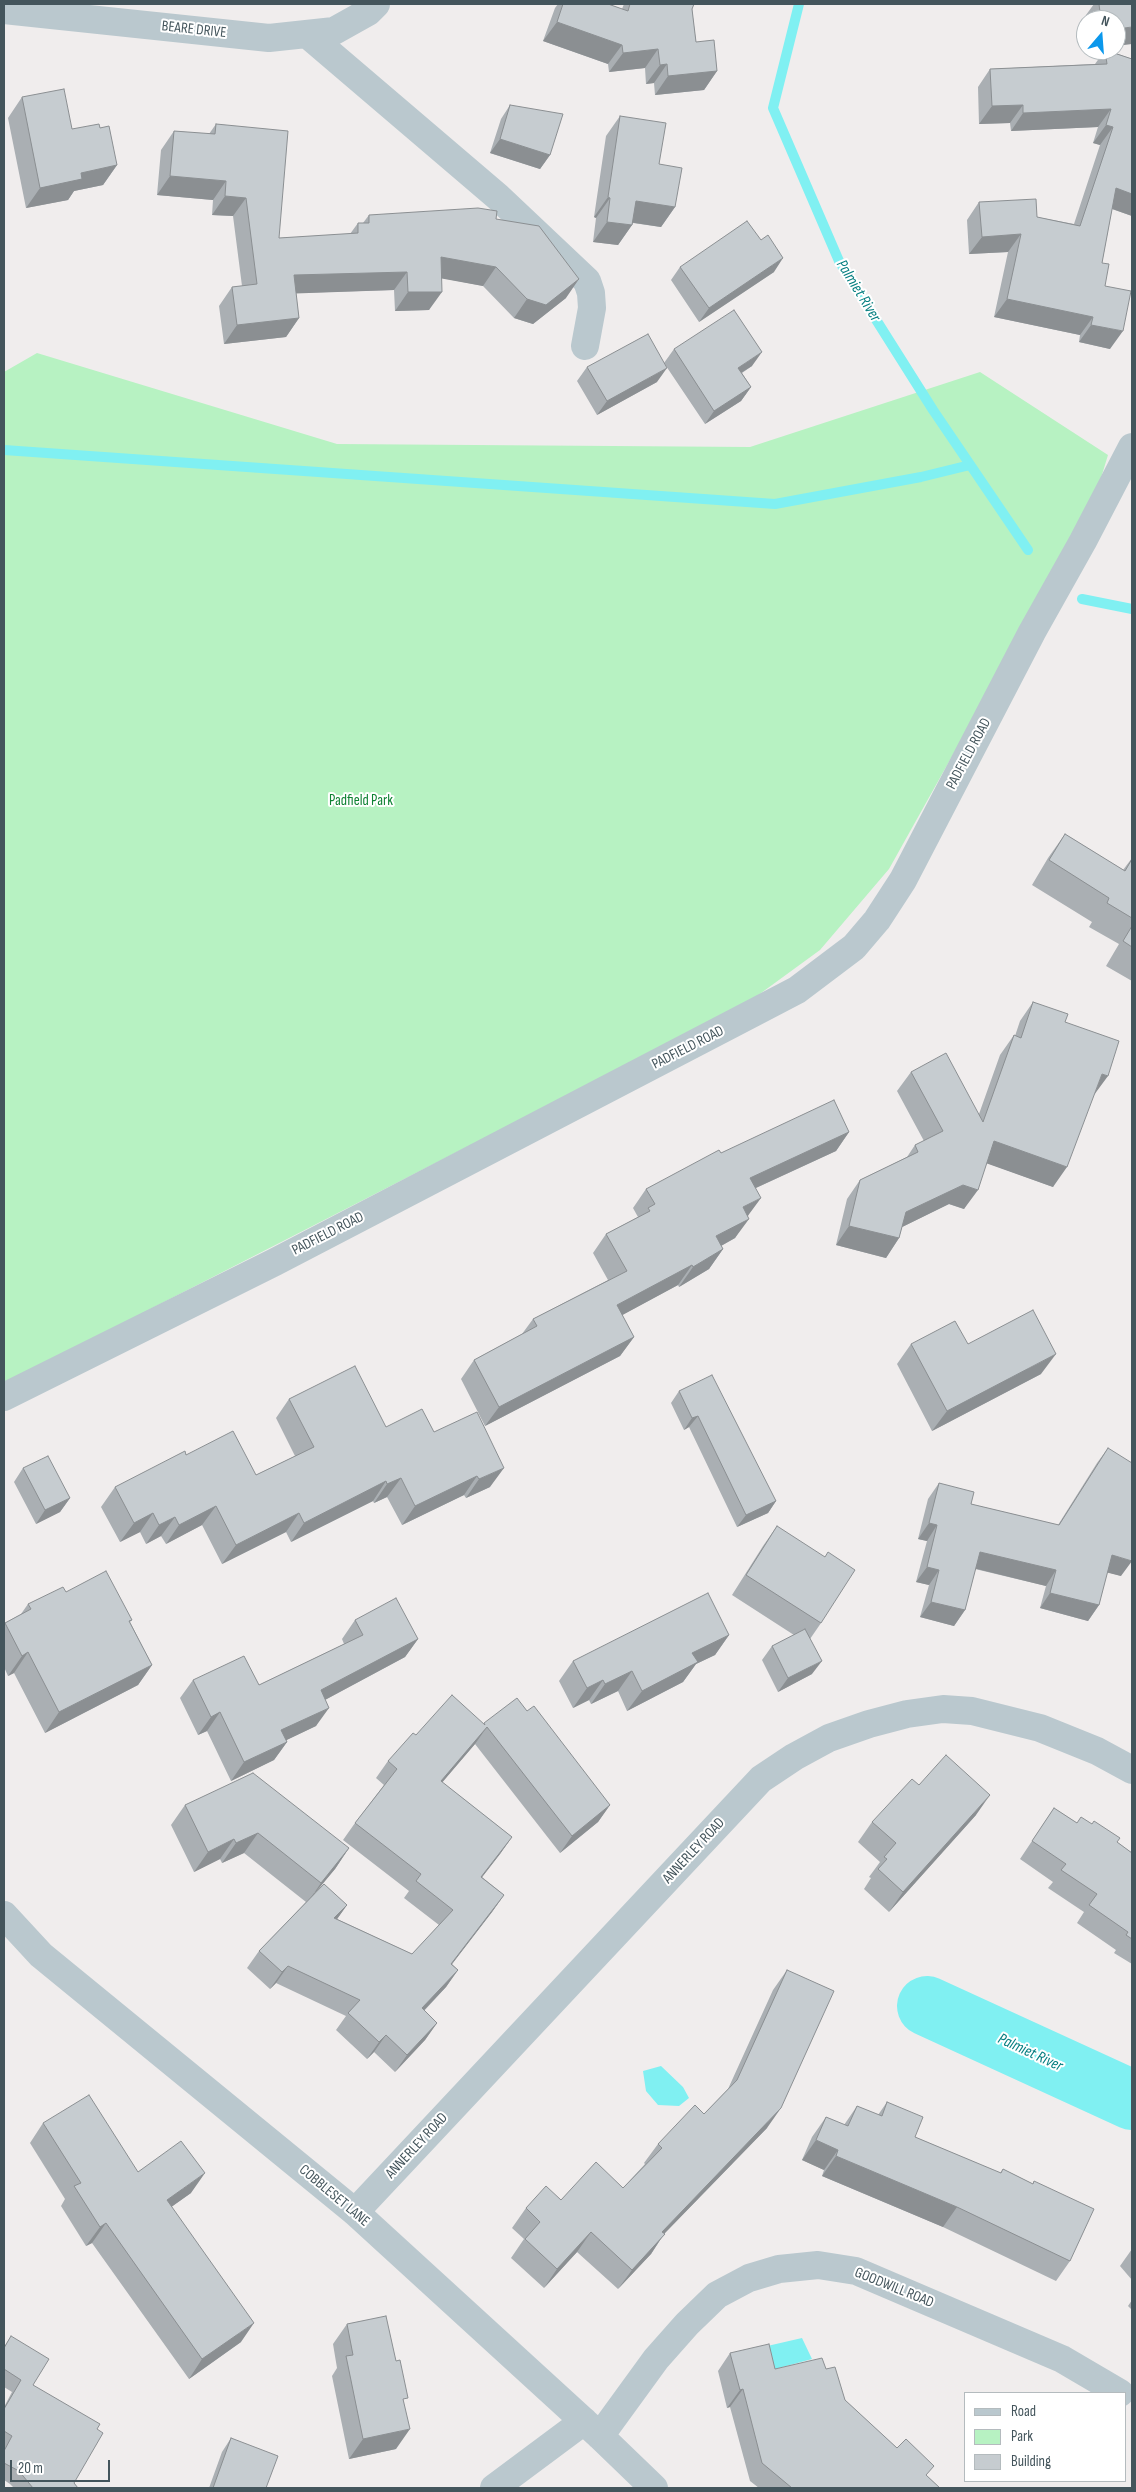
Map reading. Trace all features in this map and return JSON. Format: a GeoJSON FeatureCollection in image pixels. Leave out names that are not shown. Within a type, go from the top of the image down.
{"type":"FeatureCollection","features":[{"type":"Feature","properties":{"kind":"street","name":"BEARE DRIVE"},"geometry":{"type":"LineString","coordinates":[[4,10],[269,38],[334,31],[368,12],[376,4]]}},
{"type":"Feature","properties":{"kind":"street"},"geometry":{"type":"LineString","coordinates":[[307,34],[498,197],[587,281],[591,292],[592,308],[585,346]]}},
{"type":"Feature","properties":{"kind":"street","name":"PADFIELD ROAD"},"geometry":{"type":"LineString","coordinates":[[4,1397],[275,1262],[797,990],[854,946],[877,920],[903,880],[1032,632],[1083,541],[1132,447]]}},
{"type":"Feature","properties":{"kind":"street","name":"ANNERLEY ROAD"},"geometry":{"type":"LineString","coordinates":[[355,2212],[761,1779],[794,1757],[829,1738],[869,1724],[907,1714],[943,1710],[972,1711],[1040,1728],[1097,1751],[1132,1770]]}},
{"type":"Feature","properties":{"kind":"street","name":"COBBLESET LANE"},"geometry":{"type":"LineString","coordinates":[[4,1915],[40,1955],[355,2212],[654,2488]]}},
{"type":"Feature","properties":{"kind":"street","name":"GOODWILL ROAD"},"geometry":{"type":"LineString","coordinates":[[494,2488],[592,2429],[687,2324],[717,2295],[749,2278],[779,2268],[818,2266],[856,2271],[1062,2359],[1118,2392]]}},
{"type":"Feature","properties":{"kind":"green space","name":"Padfield Park"},"geometry":{"type":"Polygon","coordinates":[[[37,353],[337,444],[750,447],[980,372],[1108,455],[1093,504],[889,869],[820,950],[746,1004],[4,1384],[4,372],[37,353]]]}},
{"type":"Feature","properties":{"kind":"water"},"geometry":{"type":"Polygon","coordinates":[[[661,2066],[683,2087],[689,2098],[679,2106],[658,2105],[646,2091],[643,2071],[661,2066]]]}},
{"type":"Feature","properties":{"kind":"water"},"geometry":{"type":"Polygon","coordinates":[[[802,2338],[812,2359],[768,2371],[763,2347],[802,2338]]]}},
{"type":"Feature","properties":{"kind":"building"},"geometry":{"type":"Polygon","coordinates":[[[563,4],[608,4],[628,11],[630,4],[694,4],[692,9],[696,42],[714,40],[717,71],[668,76],[667,64],[660,65],[658,49],[623,53],[622,45],[557,22],[563,4]]]}},
{"type":"Feature","properties":{"kind":"building"},"geometry":{"type":"Polygon","coordinates":[[[1099,4],[1132,4],[1132,27],[1126,28],[1126,10],[1100,10],[1099,4]]]}},
{"type":"Feature","properties":{"kind":"building"},"geometry":{"type":"Polygon","coordinates":[[[1126,57],[1132,59],[1132,194],[1116,188],[1102,263],[1109,264],[1105,286],[1131,291],[1123,331],[1091,325],[1093,317],[1007,299],[1021,234],[982,237],[979,202],[1036,199],[1037,217],[1080,226],[1113,127],[1106,125],[1111,109],[1023,113],[1023,105],[992,106],[990,69],[1107,64],[1106,60],[1126,60],[1126,57]]]}},
{"type":"Feature","properties":{"kind":"building"},"geometry":{"type":"Polygon","coordinates":[[[64,89],[72,129],[99,124],[100,128],[109,126],[117,165],[81,173],[82,179],[40,188],[22,97],[64,89]]]}},
{"type":"Feature","properties":{"kind":"building"},"geometry":{"type":"Polygon","coordinates":[[[510,105],[563,114],[550,155],[500,139],[510,105]]]}},
{"type":"Feature","properties":{"kind":"building"},"geometry":{"type":"Polygon","coordinates":[[[620,116],[666,123],[659,164],[682,168],[675,207],[636,201],[632,225],[607,222],[610,198],[608,197],[620,116]]]}},
{"type":"Feature","properties":{"kind":"building"},"geometry":{"type":"Polygon","coordinates":[[[216,124],[288,131],[279,238],[358,233],[358,223],[369,223],[369,215],[478,208],[497,211],[496,219],[539,226],[579,279],[546,305],[527,299],[496,267],[441,257],[442,292],[408,292],[407,272],[294,275],[299,318],[237,325],[232,287],[257,284],[246,198],[225,196],[226,181],[170,176],[174,131],[215,134],[216,124]]]}},
{"type":"Feature","properties":{"kind":"building"},"geometry":{"type":"Polygon","coordinates":[[[747,221],[761,240],[768,235],[783,258],[709,308],[680,267],[747,221]]]}},
{"type":"Feature","properties":{"kind":"building"},"geometry":{"type":"Polygon","coordinates":[[[734,310],[762,352],[738,368],[751,387],[714,411],[674,349],[734,310]]]}},
{"type":"Feature","properties":{"kind":"building"},"geometry":{"type":"Polygon","coordinates":[[[648,334],[667,368],[607,401],[587,367],[648,334]]]}},
{"type":"Feature","properties":{"kind":"building"},"geometry":{"type":"Polygon","coordinates":[[[1065,834],[1125,871],[1132,859],[1132,918],[1107,903],[1109,898],[1049,860],[1065,834]]]}},
{"type":"Feature","properties":{"kind":"building"},"geometry":{"type":"Polygon","coordinates":[[[1132,926],[1132,947],[1123,941],[1132,926]]]}},
{"type":"Feature","properties":{"kind":"building"},"geometry":{"type":"Polygon","coordinates":[[[1033,1002],[1068,1014],[1065,1022],[1119,1041],[1108,1076],[1102,1074],[1067,1167],[994,1141],[978,1190],[963,1185],[906,1212],[899,1238],[849,1226],[860,1180],[918,1152],[915,1145],[943,1131],[911,1072],[946,1053],[983,1122],[1014,1035],[1021,1038],[1033,1002]]]}},
{"type":"Feature","properties":{"kind":"building"},"geometry":{"type":"Polygon","coordinates":[[[834,1100],[849,1132],[750,1178],[761,1198],[743,1207],[749,1219],[716,1236],[723,1249],[693,1267],[692,1265],[617,1305],[634,1337],[499,1407],[474,1360],[537,1326],[533,1319],[627,1271],[606,1234],[650,1211],[648,1208],[655,1204],[646,1189],[719,1150],[721,1153],[834,1100]]]}},
{"type":"Feature","properties":{"kind":"building"},"geometry":{"type":"Polygon","coordinates":[[[1033,1310],[1056,1354],[947,1411],[911,1344],[955,1321],[968,1344],[1033,1310]]]}},
{"type":"Feature","properties":{"kind":"building"},"geometry":{"type":"Polygon","coordinates":[[[355,1366],[386,1427],[422,1409],[434,1432],[477,1412],[504,1468],[479,1479],[477,1476],[415,1506],[401,1478],[387,1484],[386,1481],[304,1523],[299,1513],[236,1545],[216,1506],[179,1525],[175,1517],[159,1525],[153,1513],[134,1523],[115,1487],[185,1451],[186,1455],[233,1431],[256,1475],[314,1447],[289,1399],[355,1366]]]}},
{"type":"Feature","properties":{"kind":"building"},"geometry":{"type":"Polygon","coordinates":[[[712,1375],[776,1501],[746,1515],[698,1416],[692,1418],[679,1391],[712,1375]]]}},
{"type":"Feature","properties":{"kind":"building"},"geometry":{"type":"Polygon","coordinates":[[[1108,1448],[1132,1463],[1132,1561],[1112,1555],[1099,1605],[1050,1593],[1056,1570],[980,1552],[965,1610],[931,1602],[939,1570],[927,1567],[937,1525],[929,1523],[939,1483],[974,1492],[971,1504],[1059,1525],[1108,1448]]]}},
{"type":"Feature","properties":{"kind":"building"},"geometry":{"type":"Polygon","coordinates":[[[48,1456],[70,1498],[45,1510],[23,1468],[48,1456]]]}},
{"type":"Feature","properties":{"kind":"building"},"geometry":{"type":"Polygon","coordinates":[[[777,1526],[825,1557],[828,1552],[855,1570],[821,1623],[746,1575],[777,1526]]]}},
{"type":"Feature","properties":{"kind":"building"},"geometry":{"type":"Polygon","coordinates":[[[106,1571],[132,1620],[129,1621],[152,1665],[59,1712],[28,1652],[22,1656],[5,1623],[31,1609],[28,1604],[63,1587],[66,1592],[106,1571]]]}},
{"type":"Feature","properties":{"kind":"building"},"geometry":{"type":"Polygon","coordinates":[[[708,1593],[729,1635],[692,1653],[698,1662],[642,1691],[632,1671],[605,1684],[603,1680],[587,1688],[573,1661],[708,1593]]]}},
{"type":"Feature","properties":{"kind":"building"},"geometry":{"type":"Polygon","coordinates":[[[396,1598],[418,1639],[321,1690],[329,1708],[281,1730],[287,1742],[244,1762],[220,1712],[211,1717],[193,1680],[244,1656],[259,1685],[363,1635],[355,1620],[396,1598]]]}},
{"type":"Feature","properties":{"kind":"building"},"geometry":{"type":"Polygon","coordinates":[[[805,1629],[822,1661],[788,1678],[772,1646],[805,1629]]]}},
{"type":"Feature","properties":{"kind":"building"},"geometry":{"type":"Polygon","coordinates":[[[452,1695],[485,1725],[484,1723],[517,1698],[527,1711],[534,1706],[610,1805],[572,1836],[487,1727],[441,1781],[512,1837],[481,1877],[504,1895],[451,1964],[458,1970],[422,2008],[437,2023],[407,2055],[386,2035],[379,2042],[348,2013],[360,2000],[288,1966],[282,1972],[259,1951],[324,1884],[347,1905],[334,1918],[412,1954],[453,1910],[416,1881],[421,1874],[355,1823],[397,1769],[388,1761],[413,1733],[416,1735],[452,1695]]]}},
{"type":"Feature","properties":{"kind":"building"},"geometry":{"type":"Polygon","coordinates":[[[946,1755],[990,1795],[903,1892],[878,1869],[887,1859],[884,1857],[896,1843],[872,1822],[912,1779],[919,1785],[946,1755]]]}},
{"type":"Feature","properties":{"kind":"building"},"geometry":{"type":"Polygon","coordinates":[[[253,1773],[349,1848],[321,1883],[258,1833],[236,1843],[234,1839],[208,1852],[185,1805],[253,1773]]]}},
{"type":"Feature","properties":{"kind":"building"},"geometry":{"type":"Polygon","coordinates":[[[1054,1808],[1077,1823],[1081,1817],[1092,1824],[1094,1821],[1120,1838],[1117,1842],[1132,1853],[1132,1939],[1126,1935],[1128,1932],[1089,1905],[1097,1894],[1061,1870],[1066,1864],[1032,1841],[1054,1808]]]}},
{"type":"Feature","properties":{"kind":"building"},"geometry":{"type":"Polygon","coordinates":[[[787,1970],[834,1991],[781,2108],[662,2232],[665,2234],[632,2270],[591,2232],[557,2269],[525,2239],[540,2222],[526,2208],[546,2186],[561,2200],[596,2162],[623,2188],[662,2148],[658,2144],[695,2105],[704,2114],[737,2080],[787,1970]]]}},
{"type":"Feature","properties":{"kind":"building"},"geometry":{"type":"Polygon","coordinates":[[[89,2095],[138,2172],[181,2141],[205,2173],[167,2200],[254,2323],[202,2359],[106,2223],[100,2227],[74,2186],[81,2183],[43,2123],[89,2095]]]}},
{"type":"Feature","properties":{"kind":"building"},"geometry":{"type":"Polygon","coordinates":[[[887,2102],[923,2117],[915,2137],[1001,2173],[1003,2169],[1033,2184],[1034,2181],[1094,2209],[1070,2261],[957,2207],[836,2156],[838,2150],[816,2140],[826,2117],[848,2126],[857,2106],[882,2116],[887,2102]]]}},
{"type":"Feature","properties":{"kind":"building"},"geometry":{"type":"Polygon","coordinates":[[[386,2316],[396,2361],[400,2360],[408,2398],[403,2399],[410,2429],[363,2439],[346,2356],[353,2355],[347,2324],[386,2316]]]}},
{"type":"Feature","properties":{"kind":"building"},"geometry":{"type":"Polygon","coordinates":[[[11,2336],[49,2359],[33,2385],[100,2424],[97,2429],[103,2433],[74,2483],[78,2488],[33,2488],[19,2471],[4,2463],[4,2451],[12,2436],[4,2431],[4,2409],[21,2380],[4,2369],[4,2348],[11,2336]]]}},
{"type":"Feature","properties":{"kind":"building"},"geometry":{"type":"Polygon","coordinates":[[[769,2344],[775,2369],[822,2358],[826,2369],[835,2367],[845,2400],[897,2448],[906,2439],[934,2466],[926,2475],[940,2488],[792,2488],[762,2463],[743,2389],[740,2390],[730,2353],[769,2344]]]}},
{"type":"Feature","properties":{"kind":"building"},"geometry":{"type":"Polygon","coordinates":[[[231,2438],[278,2456],[266,2488],[213,2488],[231,2438]]]}},
{"type":"Feature","properties":{"kind":"waterway","name":"Palmiet River"},"geometry":{"type":"LineString","coordinates":[[799,4],[773,108],[839,261],[933,410],[1028,550]]}},
{"type":"Feature","properties":{"kind":"waterway"},"geometry":{"type":"LineString","coordinates":[[4,450],[775,504],[921,477],[970,465]]}},
{"type":"Feature","properties":{"kind":"waterway","name":"Palmiet River"},"geometry":{"type":"LineString","coordinates":[[1082,599],[1132,609]]}},
{"type":"Feature","properties":{"kind":"waterway","name":"Palmiet River"},"geometry":{"type":"LineString","coordinates":[[927,2006],[1132,2100]]}}]}
